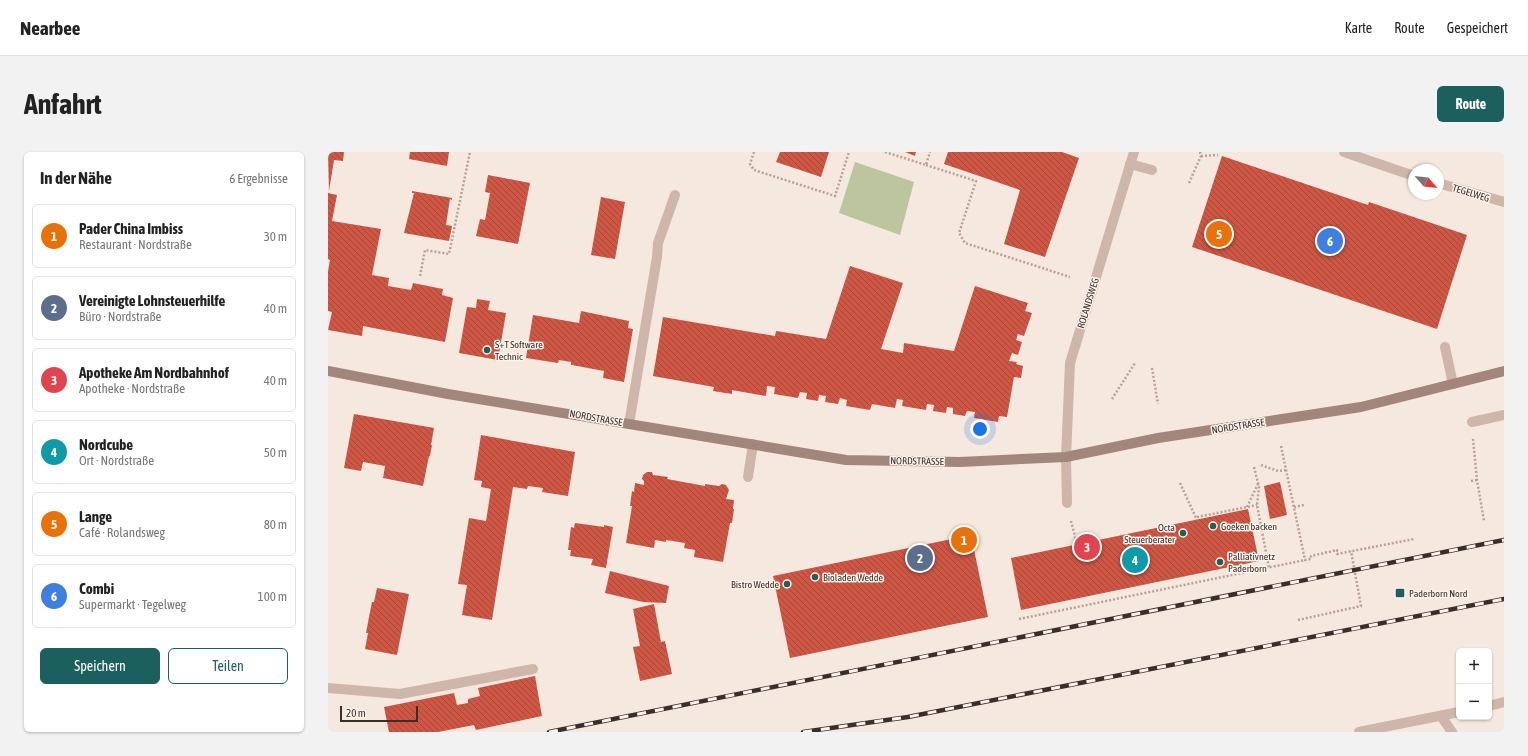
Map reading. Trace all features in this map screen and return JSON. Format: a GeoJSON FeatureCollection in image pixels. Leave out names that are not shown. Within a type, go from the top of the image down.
{"type":"FeatureCollection","features":[{"type":"Feature","properties":{"kind":"street","name":"ROLANDSWEG"},"geometry":{"type":"LineString","coordinates":[[1067,503],[1066,457],[1070,363],[1134,152]]}},
{"type":"Feature","properties":{"kind":"street"},"geometry":{"type":"LineString","coordinates":[[1344,152],[1408,174]]}},
{"type":"Feature","properties":{"kind":"street"},"geometry":{"type":"LineString","coordinates":[[1130,164],[1152,170]]}},
{"type":"Feature","properties":{"kind":"street","name":"TEGELWEG"},"geometry":{"type":"LineString","coordinates":[[1444,185],[1504,202]]}},
{"type":"Feature","properties":{"kind":"street"},"geometry":{"type":"LineString","coordinates":[[629,424],[657,257],[658,243],[675,195]]}},
{"type":"Feature","properties":{"kind":"street"},"geometry":{"type":"LineString","coordinates":[[1445,347],[1453,384]]}},
{"type":"Feature","properties":{"kind":"street","name":"NORDSTRASSE"},"geometry":{"type":"LineString","coordinates":[[328,371],[448,394],[846,460],[960,462],[1066,457],[1158,438],[1361,407],[1504,371]]}},
{"type":"Feature","properties":{"kind":"street"},"geometry":{"type":"LineString","coordinates":[[1472,422],[1504,415]]}},
{"type":"Feature","properties":{"kind":"street"},"geometry":{"type":"LineString","coordinates":[[748,477],[753,444]]}},
{"type":"Feature","properties":{"kind":"street"},"geometry":{"type":"LineString","coordinates":[[328,688],[400,694],[534,669]]}},
{"type":"Feature","properties":{"kind":"street"},"geometry":{"type":"LineString","coordinates":[[1492,705],[1504,702]]}},
{"type":"Feature","properties":{"kind":"street"},"geometry":{"type":"LineString","coordinates":[[1359,732],[1456,713]]}},
{"type":"Feature","properties":{"kind":"street"},"geometry":{"type":"LineString","coordinates":[[1441,716],[1452,732]]}},
{"type":"Feature","properties":{"kind":"path"},"geometry":{"type":"LineString","coordinates":[[420,276],[425,250],[449,254],[470,152]]}},
{"type":"Feature","properties":{"kind":"path"},"geometry":{"type":"LineString","coordinates":[[754,152],[750,164],[754,170],[835,196],[849,152]]}},
{"type":"Feature","properties":{"kind":"path"},"geometry":{"type":"LineString","coordinates":[[885,152],[976,180],[960,233],[965,243],[1070,277]]}},
{"type":"Feature","properties":{"kind":"path"},"geometry":{"type":"LineString","coordinates":[[926,165],[930,152]]}},
{"type":"Feature","properties":{"kind":"path"},"geometry":{"type":"LineString","coordinates":[[1189,183],[1200,156],[1200,152]]}},
{"type":"Feature","properties":{"kind":"path"},"geometry":{"type":"LineString","coordinates":[[1200,156],[1218,155]]}},
{"type":"Feature","properties":{"kind":"path"},"geometry":{"type":"LineString","coordinates":[[1112,398],[1135,363]]}},
{"type":"Feature","properties":{"kind":"path"},"geometry":{"type":"LineString","coordinates":[[1152,368],[1158,404]]}},
{"type":"Feature","properties":{"kind":"path"},"geometry":{"type":"LineString","coordinates":[[1281,446],[1305,560]]}},
{"type":"Feature","properties":{"kind":"path"},"geometry":{"type":"LineString","coordinates":[[1261,465],[1278,472],[1287,470]]}},
{"type":"Feature","properties":{"kind":"path"},"geometry":{"type":"LineString","coordinates":[[1254,467],[1259,491],[1257,505],[1269,568]]}},
{"type":"Feature","properties":{"kind":"path"},"geometry":{"type":"LineString","coordinates":[[1471,481],[1477,480],[1484,521]]}},
{"type":"Feature","properties":{"kind":"path"},"geometry":{"type":"LineString","coordinates":[[1180,483],[1197,518],[1257,505]]}},
{"type":"Feature","properties":{"kind":"path"},"geometry":{"type":"LineString","coordinates":[[1247,507],[1258,483]]}},
{"type":"Feature","properties":{"kind":"path"},"geometry":{"type":"LineString","coordinates":[[1067,503],[1077,544]]}},
{"type":"Feature","properties":{"kind":"path"},"geometry":{"type":"LineString","coordinates":[[1294,507],[1304,505]]}},
{"type":"Feature","properties":{"kind":"path"},"geometry":{"type":"LineString","coordinates":[[1019,619],[1311,559],[1311,556],[1337,550],[1338,554],[1414,538]]}},
{"type":"Feature","properties":{"kind":"path"},"geometry":{"type":"LineString","coordinates":[[1298,620],[1361,606],[1351,551]]}},
{"type":"Feature","properties":{"kind":"green space"},"geometry":{"type":"Polygon","coordinates":[[[855,162],[914,182],[900,235],[839,213],[855,162]]]}},
{"type":"Feature","properties":{"kind":"building"},"geometry":{"type":"Polygon","coordinates":[[[328,152],[344,152],[343,161],[334,160],[329,191],[328,152]]]}},
{"type":"Feature","properties":{"kind":"building"},"geometry":{"type":"Polygon","coordinates":[[[410,152],[449,152],[447,166],[409,159],[410,152]]]}},
{"type":"Feature","properties":{"kind":"building"},"geometry":{"type":"Polygon","coordinates":[[[780,152],[829,152],[821,177],[776,162],[780,152]]]}},
{"type":"Feature","properties":{"kind":"building"},"geometry":{"type":"Polygon","coordinates":[[[905,152],[916,152],[915,156],[905,152]]]}},
{"type":"Feature","properties":{"kind":"building"},"geometry":{"type":"Polygon","coordinates":[[[948,152],[1062,152],[1079,158],[1045,257],[1004,244],[1020,190],[944,164],[948,152]]]}},
{"type":"Feature","properties":{"kind":"building"},"geometry":{"type":"Polygon","coordinates":[[[1222,156],[1368,205],[1369,202],[1467,235],[1437,329],[1192,247],[1222,156]]]}},
{"type":"Feature","properties":{"kind":"building"},"geometry":{"type":"Polygon","coordinates":[[[488,175],[530,183],[518,244],[476,236],[480,219],[485,220],[490,193],[485,192],[488,175]]]}},
{"type":"Feature","properties":{"kind":"building"},"geometry":{"type":"Polygon","coordinates":[[[412,191],[452,198],[452,200],[450,199],[446,225],[452,226],[449,241],[404,233],[414,193],[412,193],[412,191]]]}},
{"type":"Feature","properties":{"kind":"building"},"geometry":{"type":"Polygon","coordinates":[[[328,193],[337,195],[332,221],[381,229],[372,275],[389,278],[388,286],[411,290],[413,283],[443,289],[442,295],[453,298],[445,342],[363,326],[362,336],[328,330],[332,312],[328,311],[328,271],[330,260],[328,259],[328,193]]]}},
{"type":"Feature","properties":{"kind":"building"},"geometry":{"type":"Polygon","coordinates":[[[601,197],[625,202],[615,259],[591,255],[601,197]]]}},
{"type":"Feature","properties":{"kind":"building"},"geometry":{"type":"Polygon","coordinates":[[[850,266],[903,283],[881,349],[903,353],[904,343],[954,351],[975,286],[1028,303],[1025,311],[1032,313],[1024,336],[1018,334],[1016,340],[1022,342],[1018,355],[1012,353],[1009,361],[1017,362],[1016,364],[1023,366],[1021,378],[1014,377],[1007,417],[999,416],[998,422],[974,418],[975,412],[967,411],[965,416],[953,414],[953,408],[947,407],[946,413],[933,411],[934,405],[927,404],[926,410],[902,406],[903,400],[897,399],[895,408],[872,404],[870,410],[846,406],[847,400],[840,398],[838,404],[825,402],[826,396],[819,395],[818,401],[806,399],[807,393],[800,392],[798,398],[774,394],[775,387],[767,386],[766,396],[732,390],[732,394],[713,391],[714,387],[653,376],[663,317],[775,336],[776,331],[826,339],[850,266]]]}},
{"type":"Feature","properties":{"kind":"building"},"geometry":{"type":"Polygon","coordinates":[[[477,299],[490,301],[488,310],[506,313],[498,360],[459,353],[467,307],[476,308],[477,299]]]}},
{"type":"Feature","properties":{"kind":"building"},"geometry":{"type":"Polygon","coordinates":[[[581,311],[629,321],[628,328],[633,329],[624,382],[603,378],[604,371],[571,365],[571,362],[559,360],[558,363],[526,358],[533,315],[579,323],[581,311]]]}},
{"type":"Feature","properties":{"kind":"building"},"geometry":{"type":"Polygon","coordinates":[[[354,414],[434,428],[430,456],[423,486],[383,478],[385,466],[363,462],[361,471],[344,468],[354,414]]]}},
{"type":"Feature","properties":{"kind":"building"},"geometry":{"type":"Polygon","coordinates":[[[481,435],[575,452],[568,496],[542,492],[543,488],[528,486],[527,489],[513,487],[492,620],[462,615],[467,585],[458,584],[469,518],[486,521],[491,489],[481,487],[482,481],[474,480],[481,435]]]}},
{"type":"Feature","properties":{"kind":"building"},"geometry":{"type":"Polygon","coordinates":[[[647,472],[652,472],[653,475],[668,477],[667,479],[705,486],[705,484],[719,486],[722,484],[726,485],[729,490],[726,499],[734,500],[734,509],[723,562],[694,557],[695,550],[684,548],[685,543],[655,540],[654,548],[626,543],[632,506],[630,506],[632,491],[634,492],[635,483],[644,485],[644,481],[642,479],[643,475],[647,472]]]}},
{"type":"Feature","properties":{"kind":"building"},"geometry":{"type":"Polygon","coordinates":[[[1280,482],[1287,515],[1270,519],[1264,486],[1280,482]]]}},
{"type":"Feature","properties":{"kind":"building"},"geometry":{"type":"Polygon","coordinates":[[[1248,509],[1259,561],[1021,610],[1011,558],[1248,509]]]}},
{"type":"Feature","properties":{"kind":"building"},"geometry":{"type":"Polygon","coordinates":[[[575,523],[613,527],[606,568],[591,565],[593,559],[570,556],[571,550],[568,550],[571,527],[574,528],[575,523]]]}},
{"type":"Feature","properties":{"kind":"building"},"geometry":{"type":"Polygon","coordinates":[[[971,535],[988,617],[790,658],[773,576],[971,535]]]}},
{"type":"Feature","properties":{"kind":"building"},"geometry":{"type":"Polygon","coordinates":[[[610,571],[669,586],[666,603],[643,602],[605,593],[610,571]]]}},
{"type":"Feature","properties":{"kind":"building"},"geometry":{"type":"Polygon","coordinates":[[[377,588],[409,594],[397,655],[365,649],[369,617],[377,588]]]}},
{"type":"Feature","properties":{"kind":"building"},"geometry":{"type":"Polygon","coordinates":[[[654,604],[661,642],[665,641],[672,674],[640,681],[633,647],[640,646],[633,609],[654,604]]]}},
{"type":"Feature","properties":{"kind":"building"},"geometry":{"type":"Polygon","coordinates":[[[535,676],[542,716],[476,730],[474,725],[438,732],[389,732],[384,707],[454,693],[457,705],[468,703],[468,699],[480,696],[478,688],[535,676]]]}},
{"type":"Feature","properties":{"kind":"railway"},"geometry":{"type":"LineString","coordinates":[[549,732],[1504,540]]}},
{"type":"Feature","properties":{"kind":"railway"},"geometry":{"type":"LineString","coordinates":[[803,732],[908,717],[1504,599]]}},
{"type":"Feature","properties":{"kind":"place","name":"Lange"},"geometry":{"type":"Point","coordinates":[1219,234]}},
{"type":"Feature","properties":{"kind":"place","name":"Combi"},"geometry":{"type":"Point","coordinates":[1330,241]}},
{"type":"Feature","properties":{"kind":"place","name":"S+T Software Technic"},"geometry":{"type":"Point","coordinates":[487,350]}},
{"type":"Feature","properties":{"kind":"place","name":"Goeken backen"},"geometry":{"type":"Point","coordinates":[1213,526]}},
{"type":"Feature","properties":{"kind":"place","name":"Octa Steuerberater"},"geometry":{"type":"Point","coordinates":[1183,533]}},
{"type":"Feature","properties":{"kind":"place","name":"Pader China Imbiss"},"geometry":{"type":"Point","coordinates":[964,540]}},
{"type":"Feature","properties":{"kind":"place","name":"Apotheke Am Nordbahnhof"},"geometry":{"type":"Point","coordinates":[1087,547]}},
{"type":"Feature","properties":{"kind":"place","name":"Vereinigte Lohnsteuerhilfe"},"geometry":{"type":"Point","coordinates":[920,558]}},
{"type":"Feature","properties":{"kind":"place","name":"Nordcube"},"geometry":{"type":"Point","coordinates":[1135,560]}},
{"type":"Feature","properties":{"kind":"place","name":"Palliativnetz Paderborn"},"geometry":{"type":"Point","coordinates":[1220,562]}},
{"type":"Feature","properties":{"kind":"place","name":"Bioladen Wedde"},"geometry":{"type":"Point","coordinates":[815,577]}},
{"type":"Feature","properties":{"kind":"place","name":"Bistro Wedde"},"geometry":{"type":"Point","coordinates":[787,584]}},
{"type":"Feature","properties":{"kind":"place","name":"Paderborn Nord"},"geometry":{"type":"Point","coordinates":[1400,593]}}]}
